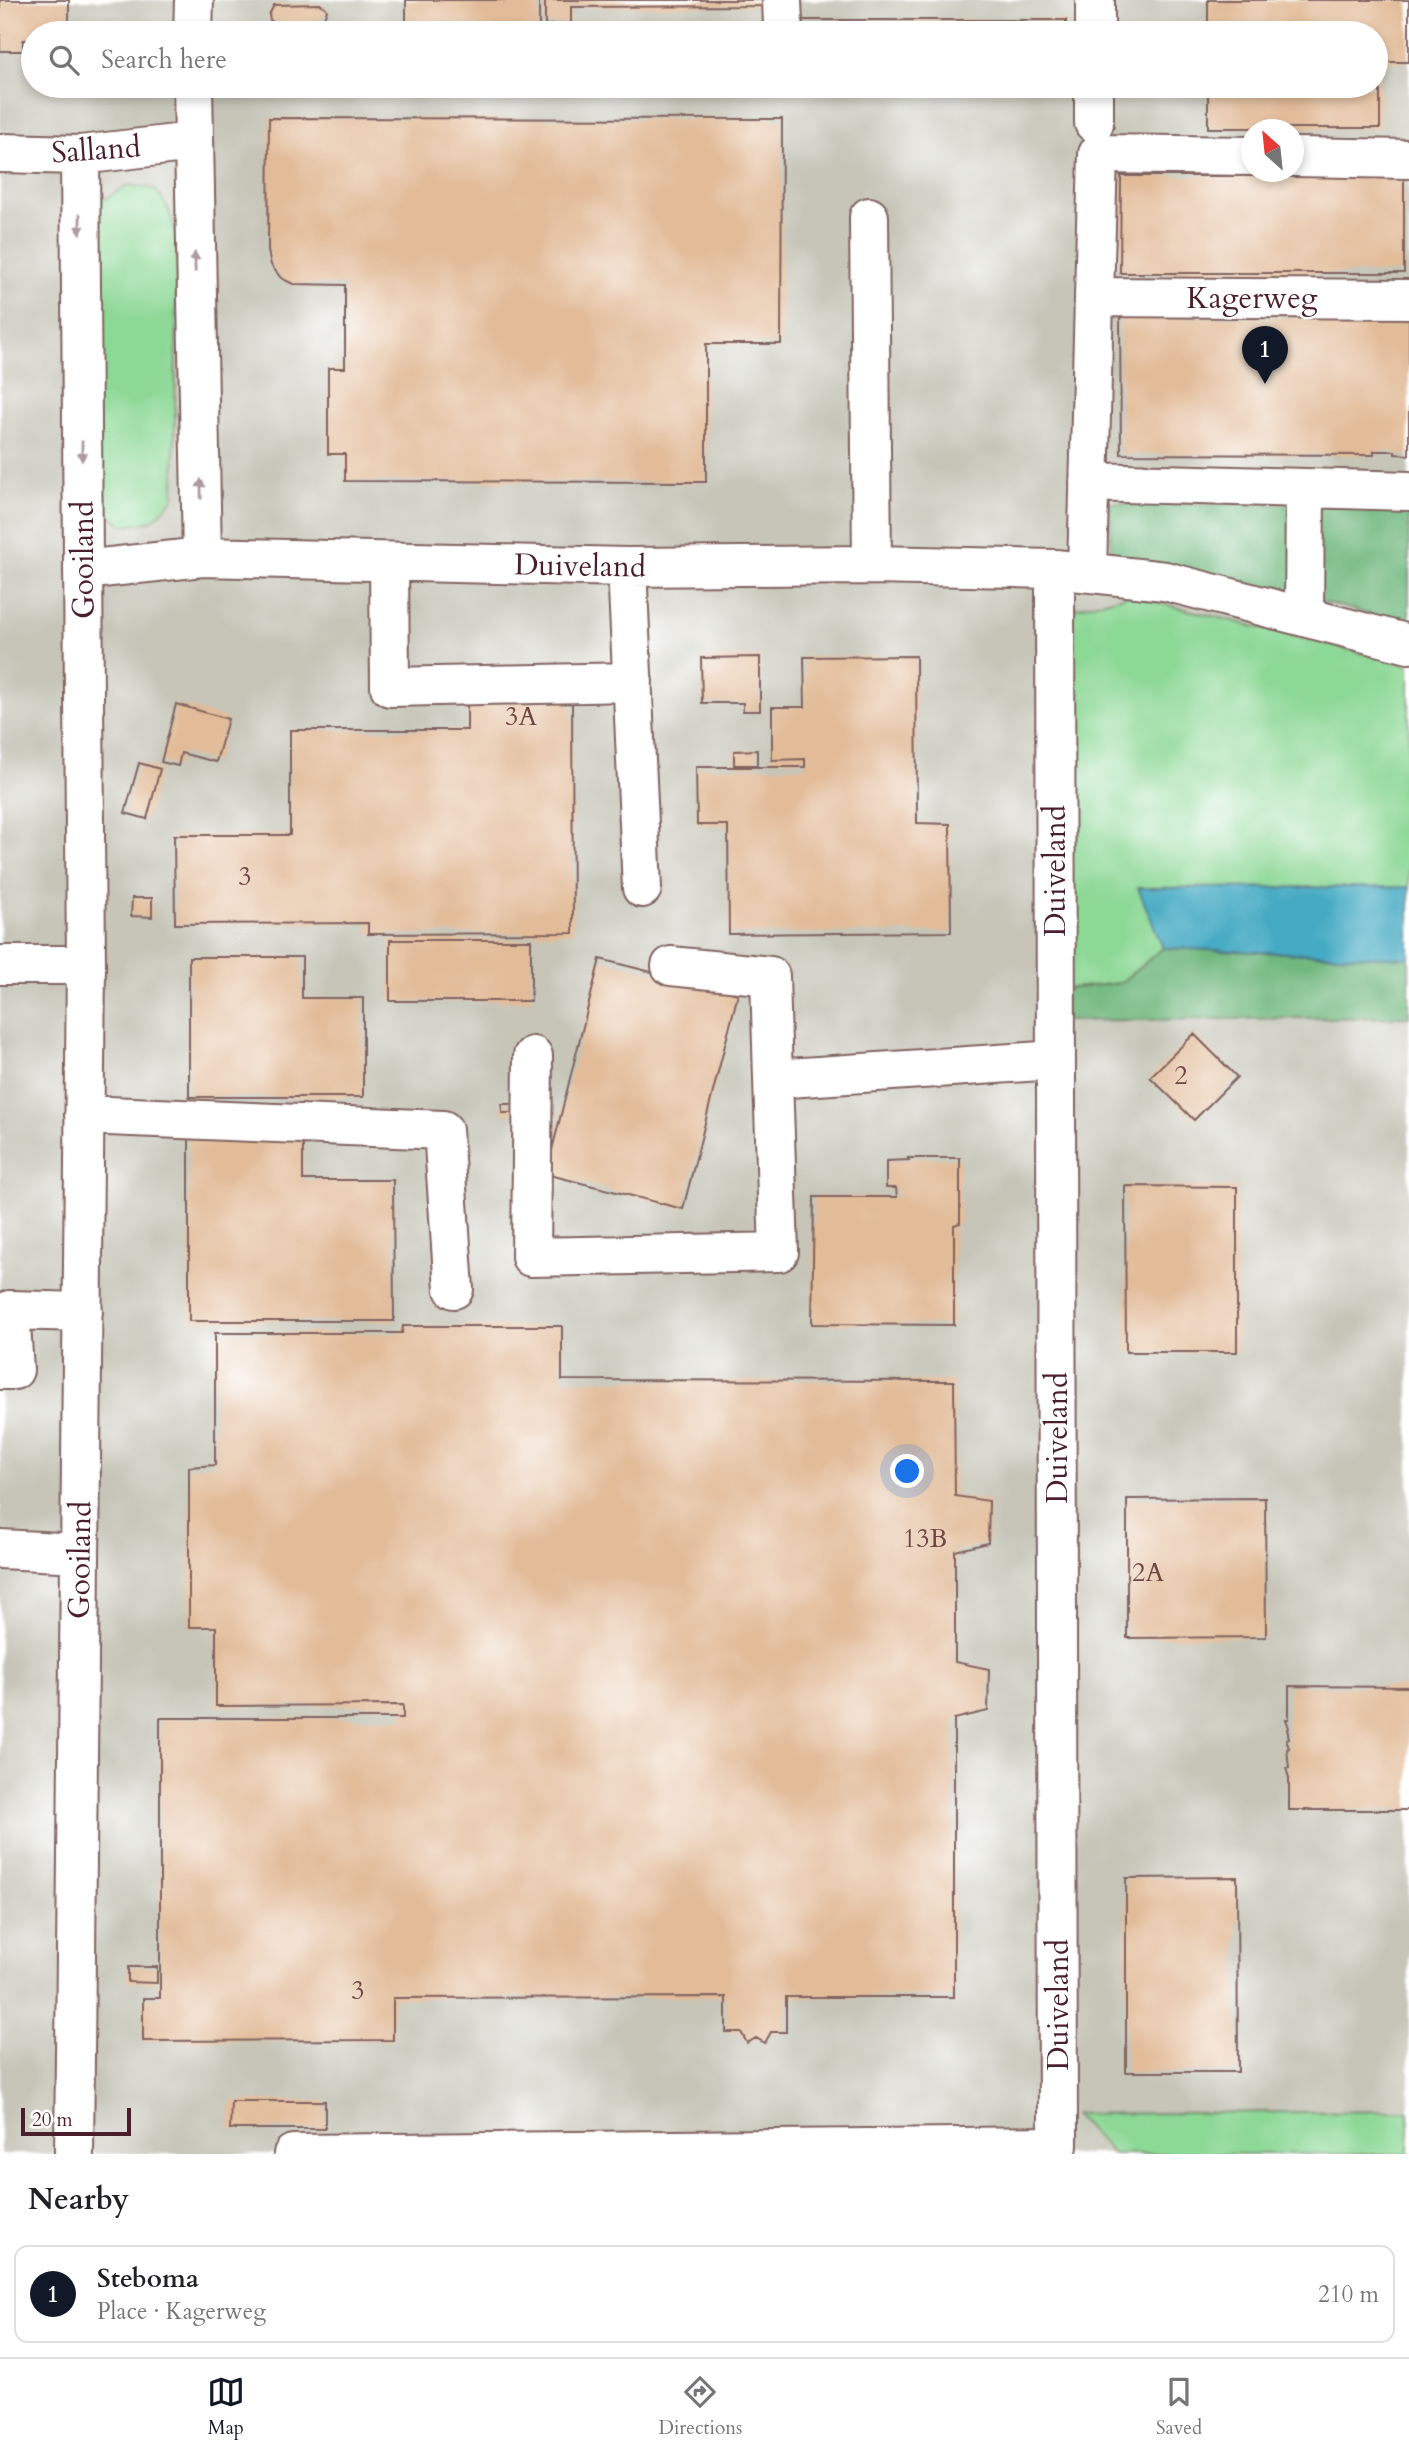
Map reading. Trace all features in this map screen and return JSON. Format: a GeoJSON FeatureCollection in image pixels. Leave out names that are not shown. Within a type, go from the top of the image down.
{"type":"FeatureCollection","features":[{"type":"Feature","properties":{"kind":"street"},"geometry":{"type":"LineString","coordinates":[[193,21],[194,0]]}},
{"type":"Feature","properties":{"kind":"street"},"geometry":{"type":"LineString","coordinates":[[1095,0],[1095,21]]}},
{"type":"Feature","properties":{"kind":"street"},"geometry":{"type":"LineString","coordinates":[[193,98],[202,557]]}},
{"type":"Feature","properties":{"kind":"street","name":"Salland"},"geometry":{"type":"LineString","coordinates":[[0,153],[80,155],[193,142]]}},
{"type":"Feature","properties":{"kind":"street"},"geometry":{"type":"LineString","coordinates":[[1241,156],[1098,154],[1089,482],[1071,571],[1165,581],[1409,644]]}},
{"type":"Feature","properties":{"kind":"street","name":"Gooiland"},"geometry":{"type":"LineString","coordinates":[[74,2154],[86,965],[80,155]]}},
{"type":"Feature","properties":{"kind":"street"},"geometry":{"type":"LineString","coordinates":[[1304,157],[1409,159]]}},
{"type":"Feature","properties":{"kind":"street"},"geometry":{"type":"LineString","coordinates":[[869,217],[872,565]]}},
{"type":"Feature","properties":{"kind":"street","name":"Kagerweg"},"geometry":{"type":"LineString","coordinates":[[1094,297],[1409,299]]}},
{"type":"Feature","properties":{"kind":"street"},"geometry":{"type":"LineString","coordinates":[[1089,482],[1409,491]]}},
{"type":"Feature","properties":{"kind":"street"},"geometry":{"type":"LineString","coordinates":[[1304,617],[1305,488]]}},
{"type":"Feature","properties":{"kind":"street","name":"Duiveland"},"geometry":{"type":"LineString","coordinates":[[83,570],[202,557],[627,567],[872,565],[1071,571],[1056,1060],[1064,2150]]}},
{"type":"Feature","properties":{"kind":"street"},"geometry":{"type":"LineString","coordinates":[[389,562],[390,687],[633,682]]}},
{"type":"Feature","properties":{"kind":"street"},"geometry":{"type":"LineString","coordinates":[[627,567],[642,888]]}},
{"type":"Feature","properties":{"kind":"street"},"geometry":{"type":"LineString","coordinates":[[0,965],[86,965]]}},
{"type":"Feature","properties":{"kind":"street"},"geometry":{"type":"LineString","coordinates":[[533,1056],[531,1257],[779,1252],[770,976],[671,966]]}},
{"type":"Feature","properties":{"kind":"street"},"geometry":{"type":"LineString","coordinates":[[773,1079],[1056,1060]]}},
{"type":"Feature","properties":{"kind":"street"},"geometry":{"type":"LineString","coordinates":[[84,1115],[443,1130],[454,1289]]}},
{"type":"Feature","properties":{"kind":"street"},"geometry":{"type":"LineString","coordinates":[[0,1370],[13,1370],[10,1310],[83,1312]]}},
{"type":"Feature","properties":{"kind":"street"},"geometry":{"type":"LineString","coordinates":[[0,1549],[80,1553]]}},
{"type":"Feature","properties":{"kind":"street"},"geometry":{"type":"LineString","coordinates":[[293,2154],[1064,2150]]}},
{"type":"Feature","properties":{"kind":"shaded area"},"geometry":{"type":"Polygon","coordinates":[[[0,0],[1409,0],[1409,2154],[0,2154],[0,0]]]}},
{"type":"Feature","properties":{"kind":"green space"},"geometry":{"type":"Polygon","coordinates":[[[129,185],[155,189],[170,213],[174,228],[177,256],[174,497],[152,520],[122,525],[104,510],[95,493],[94,218],[101,201],[129,185]]]}},
{"type":"Feature","properties":{"kind":"green space"},"geometry":{"type":"Polygon","coordinates":[[[1110,503],[1409,505],[1409,624],[1229,578],[1111,555],[1110,503]]]}},
{"type":"Feature","properties":{"kind":"green space"},"geometry":{"type":"Polygon","coordinates":[[[1128,595],[1409,665],[1409,887],[1139,888],[1163,948],[1120,983],[1055,990],[1058,628],[1076,608],[1128,595]]]}},
{"type":"Feature","properties":{"kind":"green space"},"geometry":{"type":"Polygon","coordinates":[[[1163,948],[1409,958],[1409,1017],[1055,1021],[1055,990],[1120,983],[1163,948]]]}},
{"type":"Feature","properties":{"kind":"green space"},"geometry":{"type":"Polygon","coordinates":[[[1409,2111],[1409,2154],[1113,2154],[1074,2114],[1409,2111]]]}},
{"type":"Feature","properties":{"kind":"water"},"geometry":{"type":"Polygon","coordinates":[[[1409,887],[1409,958],[1163,948],[1138,888],[1409,887]]]}},
{"type":"Feature","properties":{"kind":"building"},"geometry":{"type":"Polygon","coordinates":[[[0,0],[69,0],[69,21],[21,21],[21,51],[0,51],[0,0]]]}},
{"type":"Feature","properties":{"kind":"building"},"geometry":{"type":"Polygon","coordinates":[[[406,0],[539,0],[539,21],[406,21],[406,0]]]}},
{"type":"Feature","properties":{"kind":"building"},"geometry":{"type":"Polygon","coordinates":[[[545,0],[766,0],[766,6],[571,7],[571,21],[545,21],[545,0]]]}},
{"type":"Feature","properties":{"kind":"building"},"geometry":{"type":"Polygon","coordinates":[[[1208,0],[1409,0],[1409,62],[1388,62],[1388,21],[1208,21],[1208,0]]]}},
{"type":"Feature","properties":{"kind":"building"},"geometry":{"type":"Polygon","coordinates":[[[320,4],[327,11],[324,17],[320,18],[320,21],[272,21],[269,15],[274,5],[320,4]]]}},
{"type":"Feature","properties":{"kind":"building"},"geometry":{"type":"Polygon","coordinates":[[[798,20],[1066,20],[1066,21],[798,20]]]}},
{"type":"Feature","properties":{"kind":"building"},"geometry":{"type":"Polygon","coordinates":[[[1208,98],[1380,98],[1380,128],[1304,128],[1304,119],[1241,119],[1241,128],[1208,128],[1208,98]]]}},
{"type":"Feature","properties":{"kind":"building"},"geometry":{"type":"Polygon","coordinates":[[[269,118],[782,119],[781,344],[706,344],[706,482],[345,481],[345,454],[328,454],[328,368],[345,368],[345,285],[293,284],[281,278],[271,265],[268,251],[269,118]]]}},
{"type":"Feature","properties":{"kind":"building"},"geometry":{"type":"Polygon","coordinates":[[[1121,176],[1241,176],[1241,182],[1304,182],[1304,176],[1404,176],[1404,273],[1120,273],[1121,176]]]}},
{"type":"Feature","properties":{"kind":"building"},"geometry":{"type":"Polygon","coordinates":[[[1120,317],[1409,317],[1409,455],[1395,454],[1395,451],[1374,451],[1374,455],[1121,454],[1120,317]]]}},
{"type":"Feature","properties":{"kind":"building"},"geometry":{"type":"Polygon","coordinates":[[[916,656],[917,823],[950,824],[951,932],[729,934],[728,825],[697,825],[696,767],[805,767],[805,759],[772,760],[772,707],[805,707],[804,657],[916,656]]]}},
{"type":"Feature","properties":{"kind":"building"},"geometry":{"type":"Polygon","coordinates":[[[760,657],[760,711],[743,711],[743,703],[702,703],[701,658],[760,657]]]}},
{"type":"Feature","properties":{"kind":"building"},"geometry":{"type":"Polygon","coordinates":[[[572,696],[573,933],[368,934],[368,923],[175,924],[174,835],[290,835],[290,730],[467,730],[467,697],[572,696]]]}},
{"type":"Feature","properties":{"kind":"building"},"geometry":{"type":"Polygon","coordinates":[[[176,704],[228,719],[216,762],[181,753],[178,766],[161,762],[176,704]]]}},
{"type":"Feature","properties":{"kind":"building"},"geometry":{"type":"Polygon","coordinates":[[[757,750],[757,765],[734,765],[734,751],[757,750]]]}},
{"type":"Feature","properties":{"kind":"building"},"geometry":{"type":"Polygon","coordinates":[[[139,763],[160,769],[147,819],[125,813],[139,763]]]}},
{"type":"Feature","properties":{"kind":"building"},"geometry":{"type":"Polygon","coordinates":[[[132,898],[152,898],[152,917],[131,916],[132,898]]]}},
{"type":"Feature","properties":{"kind":"building"},"geometry":{"type":"Polygon","coordinates":[[[390,940],[531,940],[531,1001],[390,1001],[390,940]]]}},
{"type":"Feature","properties":{"kind":"building"},"geometry":{"type":"Polygon","coordinates":[[[189,957],[302,957],[302,998],[363,998],[363,1097],[189,1097],[189,957]]]}},
{"type":"Feature","properties":{"kind":"building"},"geometry":{"type":"Polygon","coordinates":[[[600,959],[738,994],[683,1209],[546,1174],[600,959]]]}},
{"type":"Feature","properties":{"kind":"building"},"geometry":{"type":"Polygon","coordinates":[[[1194,1034],[1237,1077],[1194,1120],[1150,1077],[1194,1034]]]}},
{"type":"Feature","properties":{"kind":"building"},"geometry":{"type":"Polygon","coordinates":[[[502,1104],[514,1104],[514,1113],[502,1113],[502,1104]]]}},
{"type":"Feature","properties":{"kind":"building"},"geometry":{"type":"Polygon","coordinates":[[[189,1127],[303,1127],[303,1180],[393,1180],[394,1321],[189,1321],[189,1127]]]}},
{"type":"Feature","properties":{"kind":"building"},"geometry":{"type":"Polygon","coordinates":[[[908,1158],[960,1158],[960,1223],[954,1225],[954,1325],[812,1324],[814,1197],[897,1197],[896,1188],[886,1188],[886,1161],[909,1160],[908,1158]]]}},
{"type":"Feature","properties":{"kind":"building"},"geometry":{"type":"Polygon","coordinates":[[[1125,1186],[1237,1187],[1237,1352],[1126,1352],[1125,1186]]]}},
{"type":"Feature","properties":{"kind":"building"},"geometry":{"type":"Polygon","coordinates":[[[403,1326],[562,1326],[562,1380],[954,1381],[955,1496],[989,1501],[988,1543],[955,1551],[955,1662],[989,1669],[988,1711],[954,1719],[954,1997],[786,1997],[786,2032],[771,2032],[765,2043],[756,2038],[747,2043],[741,2032],[726,2032],[726,1997],[393,1998],[393,2040],[143,2041],[143,1998],[160,1998],[160,1718],[403,1718],[403,1705],[216,1706],[216,1627],[189,1627],[189,1467],[215,1465],[215,1333],[402,1333],[403,1326]]]}},
{"type":"Feature","properties":{"kind":"building"},"geometry":{"type":"Polygon","coordinates":[[[1265,1498],[1266,1637],[1127,1638],[1127,1499],[1265,1498]]]}},
{"type":"Feature","properties":{"kind":"building"},"geometry":{"type":"Polygon","coordinates":[[[1289,1686],[1409,1687],[1409,1810],[1289,1810],[1289,1778],[1286,1768],[1289,1768],[1289,1748],[1286,1739],[1289,1738],[1289,1728],[1286,1719],[1289,1719],[1289,1686]]]}},
{"type":"Feature","properties":{"kind":"building"},"geometry":{"type":"Polygon","coordinates":[[[1237,1877],[1238,2072],[1126,2072],[1126,1878],[1237,1877]]]}},
{"type":"Feature","properties":{"kind":"building"},"geometry":{"type":"Polygon","coordinates":[[[128,1967],[157,1967],[157,1983],[128,1982],[128,1967]]]}},
{"type":"Feature","properties":{"kind":"building"},"geometry":{"type":"Polygon","coordinates":[[[231,2101],[325,2101],[325,2129],[230,2129],[231,2101]]]}},
{"type":"Feature","properties":{"kind":"place","name":"Steboma"},"geometry":{"type":"Point","coordinates":[1265,384]}}]}
